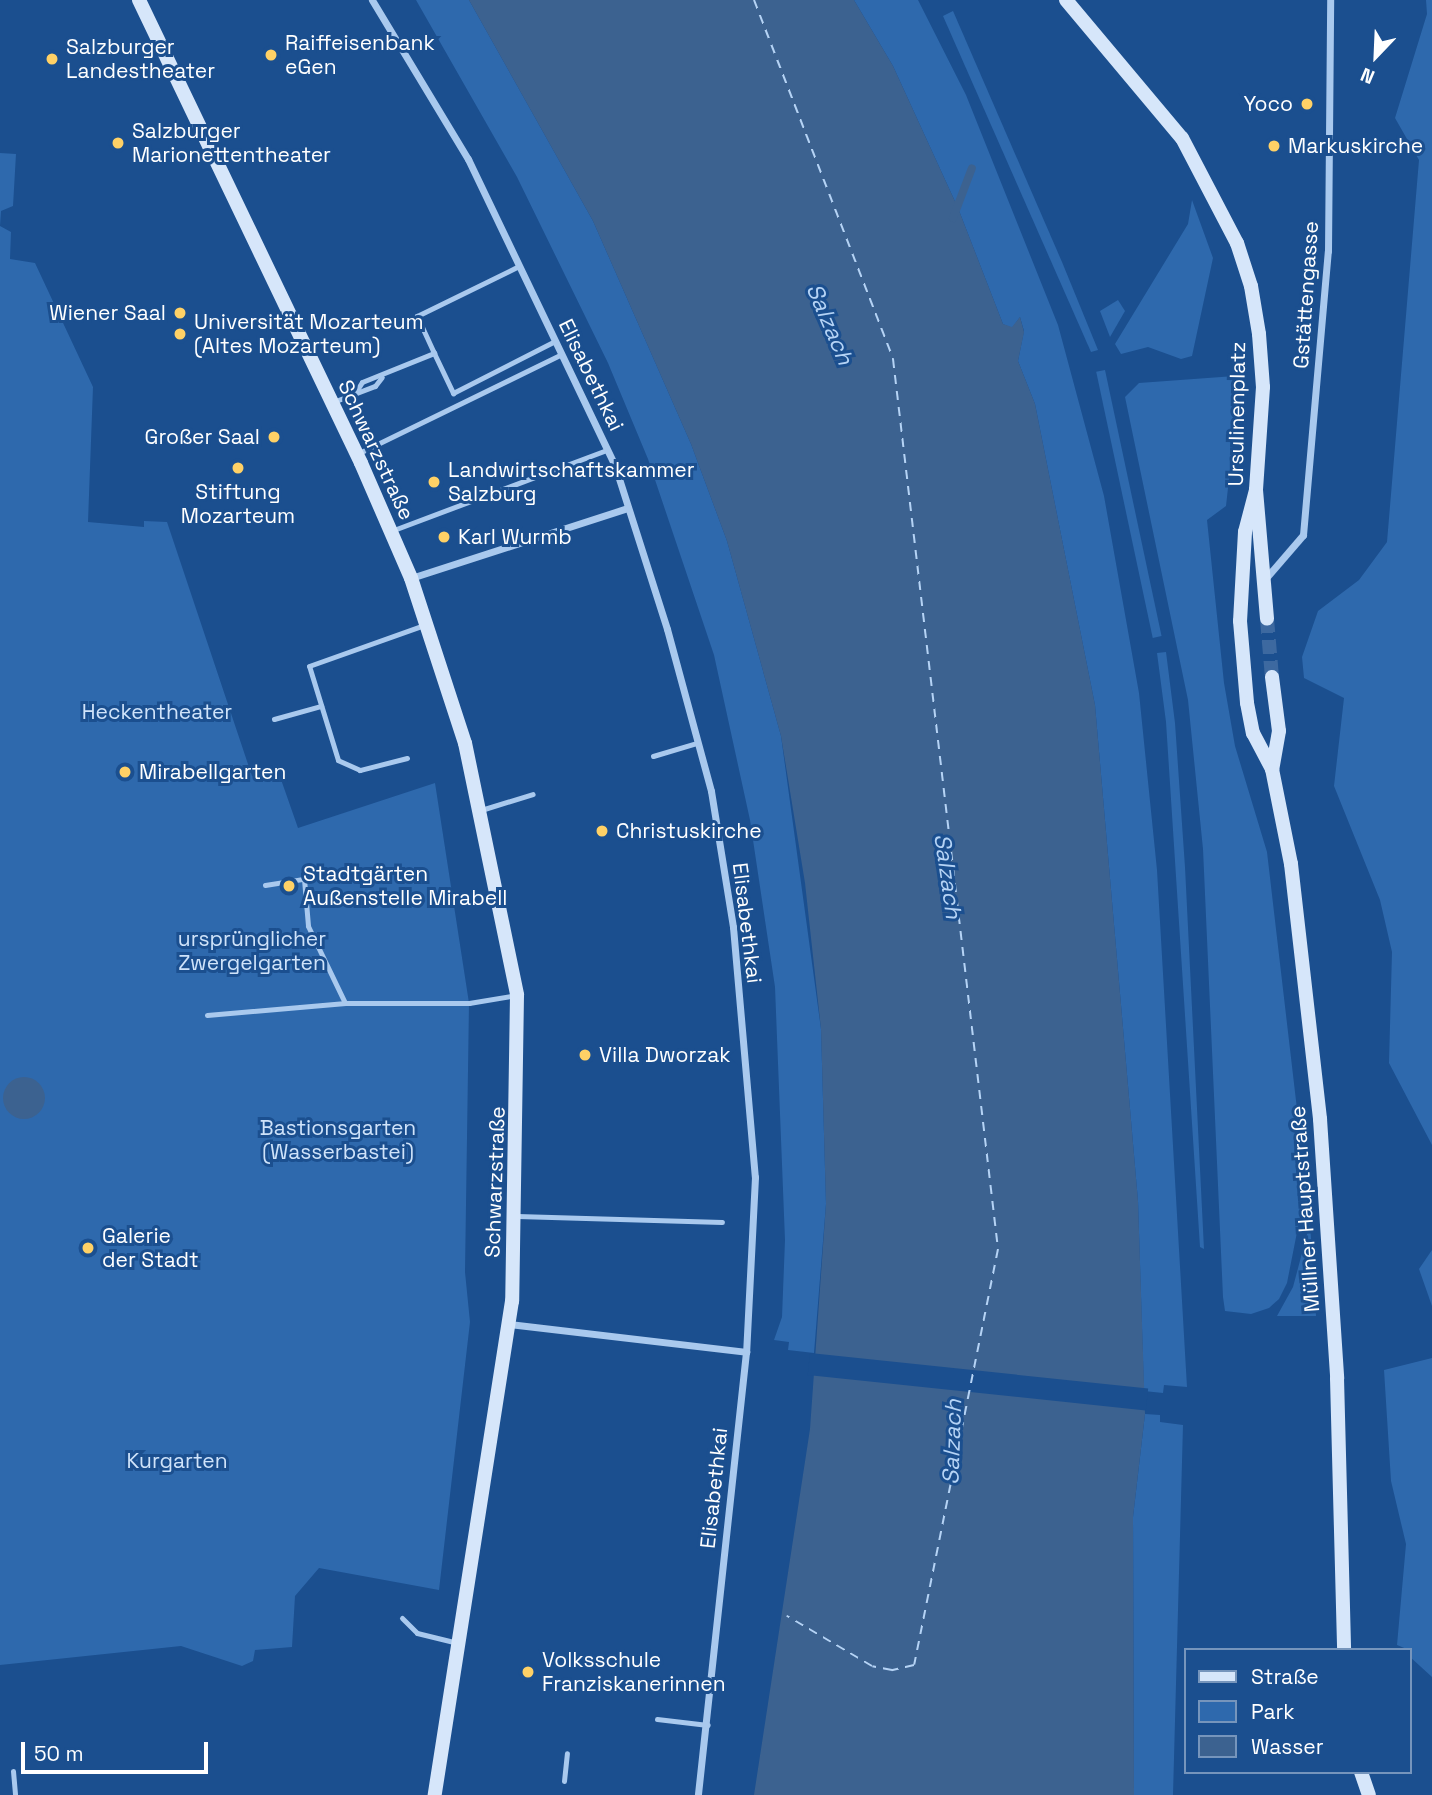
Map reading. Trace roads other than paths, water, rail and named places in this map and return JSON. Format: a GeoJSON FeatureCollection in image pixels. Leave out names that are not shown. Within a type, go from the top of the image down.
{"type":"FeatureCollection","features":[{"type":"Feature","properties":{"kind":"street","name":"Schwarzstraße"},"geometry":{"type":"LineString","coordinates":[[139,0],[356,454],[411,578],[481,810],[517,995],[517,1216],[509,1324],[435,1795]]}},
{"type":"Feature","properties":{"kind":"street","name":"Elisabethkai"},"geometry":{"type":"LineString","coordinates":[[372,0],[468,159],[607,450],[628,508],[711,791],[733,928],[755,1177],[746,1352],[708,1725],[698,1795]]}},
{"type":"Feature","properties":{"kind":"street","name":"Ursulinenplatz"},"geometry":{"type":"LineString","coordinates":[[1066,0],[1182,138],[1226,215],[1251,286],[1259,334],[1262,387],[1256,490],[1268,619]]}},
{"type":"Feature","properties":{"kind":"street","name":"Gstättengasse"},"geometry":{"type":"LineString","coordinates":[[1265,579],[1303,535],[1328,251],[1329,0]]}},
{"type":"Feature","properties":{"kind":"street","name":"Müllner Hauptstraße"},"geometry":{"type":"LineString","coordinates":[[1256,490],[1245,532],[1241,621],[1247,703],[1253,733],[1272,769],[1301,942],[1329,1222],[1344,1648]]}},
{"type":"Feature","properties":{"kind":"street"},"geometry":{"type":"LineString","coordinates":[[411,578],[628,508]]}},
{"type":"Feature","properties":{"kind":"street","name":"Müllner Hauptstraße"},"geometry":{"type":"LineString","coordinates":[[1272,677],[1279,731],[1272,769]]}},
{"type":"Feature","properties":{"kind":"street"},"geometry":{"type":"LineString","coordinates":[[509,1324],[746,1352]]}},
{"type":"Feature","properties":{"kind":"street"},"geometry":{"type":"LineString","coordinates":[[1362,1774],[1368,1795]]}},
{"type":"Feature","properties":{"kind":"lane"},"geometry":{"type":"LineString","coordinates":[[519,266],[417,316],[453,393],[555,341]]}},
{"type":"Feature","properties":{"kind":"lane"},"geometry":{"type":"LineString","coordinates":[[331,402],[358,390],[362,382],[382,377],[433,351]]}},
{"type":"Feature","properties":{"kind":"lane"},"geometry":{"type":"LineString","coordinates":[[356,454],[562,354]]}},
{"type":"Feature","properties":{"kind":"lane"},"geometry":{"type":"LineString","coordinates":[[391,531],[607,450]]}},
{"type":"Feature","properties":{"kind":"lane"},"geometry":{"type":"LineString","coordinates":[[407,758],[360,771],[338,760],[309,666],[426,624]]}},
{"type":"Feature","properties":{"kind":"lane"},"geometry":{"type":"LineString","coordinates":[[274,719],[321,706]]}},
{"type":"Feature","properties":{"kind":"lane"},"geometry":{"type":"LineString","coordinates":[[653,756],[697,743]]}},
{"type":"Feature","properties":{"kind":"lane"},"geometry":{"type":"LineString","coordinates":[[481,810],[533,794]]}},
{"type":"Feature","properties":{"kind":"lane"},"geometry":{"type":"LineString","coordinates":[[265,886],[304,879],[308,926],[345,1003]]}},
{"type":"Feature","properties":{"kind":"lane"},"geometry":{"type":"LineString","coordinates":[[206,1015],[345,1003],[468,1003],[517,995]]}},
{"type":"Feature","properties":{"kind":"lane"},"geometry":{"type":"LineString","coordinates":[[517,1216],[722,1222]]}},
{"type":"Feature","properties":{"kind":"lane"},"geometry":{"type":"LineString","coordinates":[[402,1618],[416,1633],[458,1643]]}},
{"type":"Feature","properties":{"kind":"lane"},"geometry":{"type":"LineString","coordinates":[[657,1719],[708,1725]]}},
{"type":"Feature","properties":{"kind":"lane"},"geometry":{"type":"LineString","coordinates":[[564,1781],[567,1753]]}},
{"type":"Feature","properties":{"kind":"lane"},"geometry":{"type":"LineString","coordinates":[[13,1771],[15,1795]]}},
{"type":"Feature","properties":{"kind":"water","name":"Salzach"},"geometry":{"type":"Polygon","coordinates":[[[469,0],[854,0],[893,66],[958,208],[1003,324],[1012,327],[1020,317],[1024,332],[1018,361],[1035,404],[1095,705],[1138,1201],[1145,1414],[1133,1517],[1134,1795],[754,1795],[810,1429],[826,1204],[821,1029],[805,883],[781,736],[727,541],[691,444],[593,221],[469,0]]]}},
{"type":"Feature","properties":{"kind":"water"},"geometry":{"type":"Polygon","coordinates":[[[24,1077],[39,1083],[45,1098],[39,1113],[24,1119],[9,1113],[3,1098],[9,1083],[24,1077]]]}},
{"type":"Feature","properties":{"kind":"waterway"},"geometry":{"type":"LineString","coordinates":[[953,218],[972,168]]}},
{"type":"Feature","properties":{"kind":"tunnel"},"geometry":{"type":"LineString","coordinates":[[1267,619],[1272,677]]}},
{"type":"Feature","properties":{"kind":"place","name":"Raiffeisenbank eGen"},"geometry":{"type":"Point","coordinates":[271,55]}},
{"type":"Feature","properties":{"kind":"place","name":"Salzburger Landestheater"},"geometry":{"type":"Point","coordinates":[52,59]}},
{"type":"Feature","properties":{"kind":"place","name":"Yoco"},"geometry":{"type":"Point","coordinates":[1307,104]}},
{"type":"Feature","properties":{"kind":"place","name":"Salzburger Marionettentheater"},"geometry":{"type":"Point","coordinates":[118,143]}},
{"type":"Feature","properties":{"kind":"place","name":"Markuskirche"},"geometry":{"type":"Point","coordinates":[1274,146]}},
{"type":"Feature","properties":{"kind":"place","name":"Wiener Saal"},"geometry":{"type":"Point","coordinates":[180,313]}},
{"type":"Feature","properties":{"kind":"place","name":"Universität Mozarteum (Altes Mozarteum)"},"geometry":{"type":"Point","coordinates":[180,334]}},
{"type":"Feature","properties":{"kind":"place","name":"Großer Saal"},"geometry":{"type":"Point","coordinates":[274,437]}},
{"type":"Feature","properties":{"kind":"place","name":"Stiftung Mozarteum"},"geometry":{"type":"Point","coordinates":[238,468]}},
{"type":"Feature","properties":{"kind":"place","name":"Landwirtschaftskammer Salzburg"},"geometry":{"type":"Point","coordinates":[434,482]}},
{"type":"Feature","properties":{"kind":"place","name":"Karl Wurmb"},"geometry":{"type":"Point","coordinates":[444,537]}},
{"type":"Feature","properties":{"kind":"place","name":"Mirabellgarten"},"geometry":{"type":"Point","coordinates":[125,772]}},
{"type":"Feature","properties":{"kind":"place","name":"Christuskirche"},"geometry":{"type":"Point","coordinates":[602,831]}},
{"type":"Feature","properties":{"kind":"place","name":"Stadtgärten Außenstelle Mirabell"},"geometry":{"type":"Point","coordinates":[289,886]}},
{"type":"Feature","properties":{"kind":"place","name":"Villa Dworzak"},"geometry":{"type":"Point","coordinates":[585,1055]}},
{"type":"Feature","properties":{"kind":"place","name":"Galerie der Stadt"},"geometry":{"type":"Point","coordinates":[88,1248]}},
{"type":"Feature","properties":{"kind":"place","name":"Volksschule Franziskanerinnen"},"geometry":{"type":"Point","coordinates":[528,1672]}},
{"type":"Feature","properties":{"kind":"park label","name":"Heckentheater"},"geometry":{"type":"Point","coordinates":[157,712]}},
{"type":"Feature","properties":{"kind":"park label","name":"ursprünglicher Zwergelgarten"},"geometry":{"type":"Point","coordinates":[252,951]}},
{"type":"Feature","properties":{"kind":"park label","name":"Bastionsgarten (Wasserbastei)"},"geometry":{"type":"Point","coordinates":[338,1140]}},
{"type":"Feature","properties":{"kind":"park label","name":"Kurgarten"},"geometry":{"type":"Point","coordinates":[177,1461]}}]}
